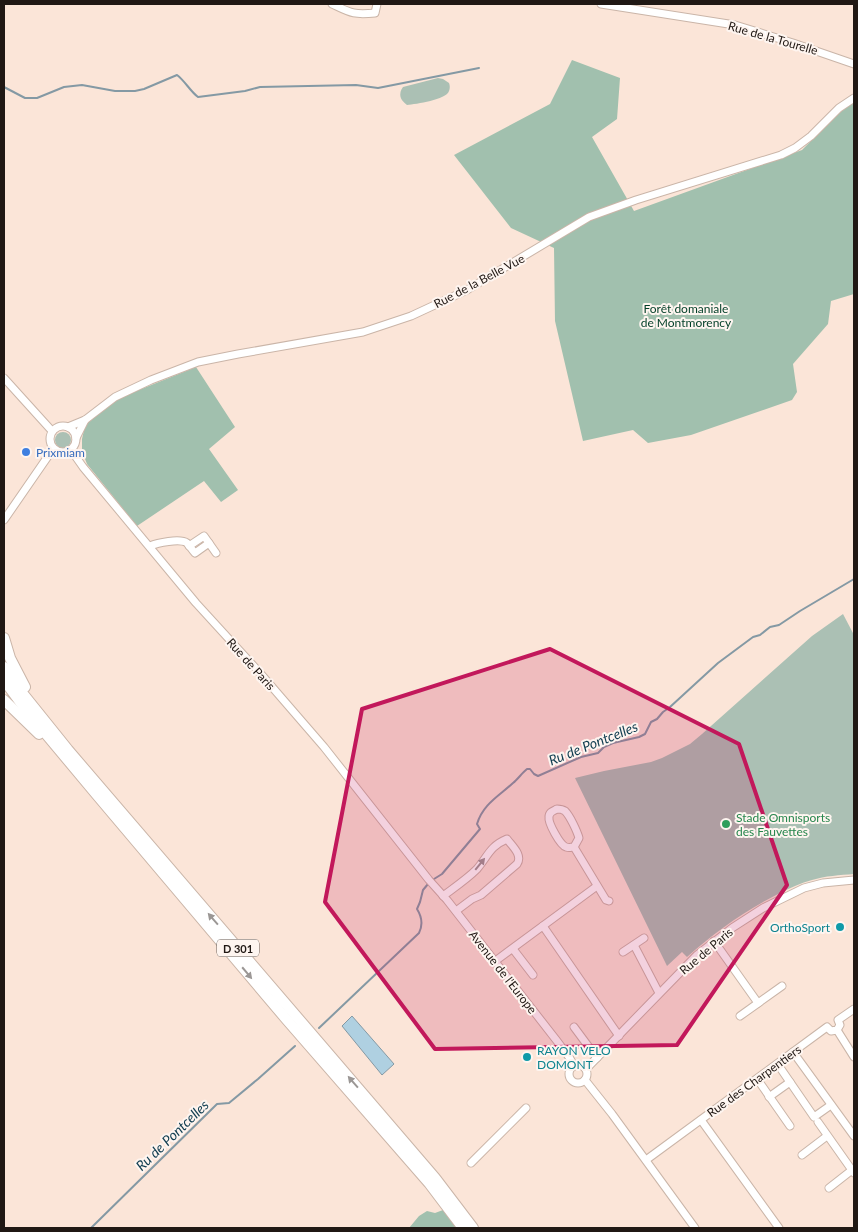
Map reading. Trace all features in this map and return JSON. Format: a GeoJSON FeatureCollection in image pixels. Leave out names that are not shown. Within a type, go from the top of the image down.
{"type":"FeatureCollection","features":[{"type":"Feature","properties":{"kind":"highway"},"geometry":{"type":"LineString","coordinates":[[4,638],[10,658],[22,683],[68,750]]}},
{"type":"Feature","properties":{"kind":"highway","name":"D 301"},"geometry":{"type":"LineString","coordinates":[[4,667],[68,750],[435,1178],[473,1228]]}},
{"type":"Feature","properties":{"kind":"highway","name":"D 301"},"geometry":{"type":"LineString","coordinates":[[4,680],[26,710],[90,787],[293,1027],[429,1183],[463,1228]]}},
{"type":"Feature","properties":{"kind":"highway"},"geometry":{"type":"LineString","coordinates":[[4,700],[90,787]]}},
{"type":"Feature","properties":{"kind":"street"},"geometry":{"type":"LineString","coordinates":[[332,4],[357,14],[375,13],[376,4]]}},
{"type":"Feature","properties":{"kind":"street","name":"Rue de la Tourelle"},"geometry":{"type":"LineString","coordinates":[[601,4],[735,25],[854,64]]}},
{"type":"Feature","properties":{"kind":"street","name":"Rue de la Belle Vue"},"geometry":{"type":"LineString","coordinates":[[68,427],[85,420],[115,397],[151,380],[198,362],[363,332],[411,316],[467,290],[589,218],[636,200],[782,155],[812,136],[839,108],[854,98]]}},
{"type":"Feature","properties":{"kind":"street"},"geometry":{"type":"LineString","coordinates":[[4,378],[52,431]]}},
{"type":"Feature","properties":{"kind":"street","name":"Rue de la Belle Vue"},"geometry":{"type":"LineString","coordinates":[[76,438],[85,420]]}},
{"type":"Feature","properties":{"kind":"street"},"geometry":{"type":"LineString","coordinates":[[60,426],[68,427],[74,432],[76,443],[71,450],[64,452],[53,449],[49,438],[52,431],[60,426]]}},
{"type":"Feature","properties":{"kind":"street"},"geometry":{"type":"LineString","coordinates":[[4,520],[53,449]]}},
{"type":"Feature","properties":{"kind":"street","name":"Rue de Paris"},"geometry":{"type":"LineString","coordinates":[[71,450],[196,603],[324,747],[430,880]]}},
{"type":"Feature","properties":{"kind":"street"},"geometry":{"type":"LineString","coordinates":[[150,546],[157,543],[181,541],[189,546],[204,536],[216,553]]}},
{"type":"Feature","properties":{"kind":"street"},"geometry":{"type":"LineString","coordinates":[[557,809],[566,812],[579,838],[574,847],[565,847],[562,844],[548,818],[552,811],[557,809]]}},
{"type":"Feature","properties":{"kind":"street"},"geometry":{"type":"LineString","coordinates":[[443,896],[477,869],[495,845],[507,839],[519,857],[517,864],[481,895],[456,911]]}},
{"type":"Feature","properties":{"kind":"street"},"geometry":{"type":"LineString","coordinates":[[574,847],[606,900],[609,901]]}},
{"type":"Feature","properties":{"kind":"street","name":"Avenue de l'Europe"},"geometry":{"type":"LineString","coordinates":[[430,880],[557,1041],[574,1066]]}},
{"type":"Feature","properties":{"kind":"street","name":"Rue de Paris"},"geometry":{"type":"LineString","coordinates":[[586,1069],[696,956],[714,941],[757,912],[804,888],[823,883],[854,880]]}},
{"type":"Feature","properties":{"kind":"street"},"geometry":{"type":"LineString","coordinates":[[494,962],[597,886]]}},
{"type":"Feature","properties":{"kind":"street"},"geometry":{"type":"LineString","coordinates":[[543,926],[619,1036]]}},
{"type":"Feature","properties":{"kind":"street"},"geometry":{"type":"LineString","coordinates":[[623,952],[644,938]]}},
{"type":"Feature","properties":{"kind":"street"},"geometry":{"type":"LineString","coordinates":[[714,941],[758,1003]]}},
{"type":"Feature","properties":{"kind":"street"},"geometry":{"type":"LineString","coordinates":[[634,945],[659,993]]}},
{"type":"Feature","properties":{"kind":"street"},"geometry":{"type":"LineString","coordinates":[[513,949],[533,976]]}},
{"type":"Feature","properties":{"kind":"street"},"geometry":{"type":"LineString","coordinates":[[740,1016],[782,986]]}},
{"type":"Feature","properties":{"kind":"street"},"geometry":{"type":"LineString","coordinates":[[854,1009],[838,1020],[840,1025],[837,1030],[854,1057]]}},
{"type":"Feature","properties":{"kind":"street"},"geometry":{"type":"LineString","coordinates":[[574,1027],[598,1058]]}},
{"type":"Feature","properties":{"kind":"street","name":"Rue des Charpentiers"},"geometry":{"type":"LineString","coordinates":[[646,1160],[827,1027],[831,1031],[837,1030]]}},
{"type":"Feature","properties":{"kind":"street"},"geometry":{"type":"LineString","coordinates":[[793,1052],[854,1135]]}},
{"type":"Feature","properties":{"kind":"street"},"geometry":{"type":"LineString","coordinates":[[574,1066],[584,1067],[587,1075],[585,1080],[577,1083],[572,1081],[569,1076],[570,1070],[574,1066]]}},
{"type":"Feature","properties":{"kind":"street"},"geometry":{"type":"LineString","coordinates":[[781,1069],[814,1117],[831,1105]]}},
{"type":"Feature","properties":{"kind":"street"},"geometry":{"type":"LineString","coordinates":[[585,1080],[695,1228]]}},
{"type":"Feature","properties":{"kind":"street"},"geometry":{"type":"LineString","coordinates":[[769,1097],[790,1082]]}},
{"type":"Feature","properties":{"kind":"street"},"geometry":{"type":"LineString","coordinates":[[760,1083],[790,1126]]}},
{"type":"Feature","properties":{"kind":"street"},"geometry":{"type":"LineString","coordinates":[[471,1163],[526,1108]]}},
{"type":"Feature","properties":{"kind":"street"},"geometry":{"type":"LineString","coordinates":[[701,1120],[779,1228]]}},
{"type":"Feature","properties":{"kind":"street"},"geometry":{"type":"LineString","coordinates":[[818,1122],[853,1172],[829,1188]]}},
{"type":"Feature","properties":{"kind":"street"},"geometry":{"type":"LineString","coordinates":[[802,1154],[827,1136]]}},
{"type":"Feature","properties":{"kind":"highlighted area"},"geometry":{"type":"Polygon","coordinates":[[[550,649],[739,744],[787,885],[677,1045],[435,1049],[325,902],[362,709],[550,649]]]}},
{"type":"Feature","properties":{"kind":"green space","name":"Forêt domaniale de Montmorency"},"geometry":{"type":"Polygon","coordinates":[[[572,60],[620,78],[617,119],[592,137],[634,211],[802,150],[838,114],[854,102],[854,294],[831,301],[828,324],[793,364],[797,392],[792,400],[691,435],[648,443],[633,430],[583,441],[555,321],[554,248],[511,228],[454,155],[550,104],[572,60]]]}},
{"type":"Feature","properties":{"kind":"green space"},"geometry":{"type":"Polygon","coordinates":[[[438,78],[449,83],[450,87],[447,94],[442,97],[407,105],[401,99],[400,94],[403,87],[438,78]]]}},
{"type":"Feature","properties":{"kind":"green space"},"geometry":{"type":"Polygon","coordinates":[[[196,367],[235,427],[209,449],[238,490],[221,502],[204,481],[137,526],[87,464],[82,451],[85,426],[119,398],[196,367]]]}},
{"type":"Feature","properties":{"kind":"green space"},"geometry":{"type":"Polygon","coordinates":[[[63,432],[71,440],[63,448],[55,440],[63,432]]]}},
{"type":"Feature","properties":{"kind":"green space","name":"Stade Omnisports des Fauvettes"},"geometry":{"type":"Polygon","coordinates":[[[843,614],[854,635],[854,874],[817,879],[784,891],[731,922],[687,957],[682,952],[667,966],[575,778],[651,762],[690,744],[812,636],[843,614]]]}},
{"type":"Feature","properties":{"kind":"green space"},"geometry":{"type":"Polygon","coordinates":[[[443,1210],[456,1228],[409,1228],[419,1216],[427,1211],[435,1213],[443,1210]]]}},
{"type":"Feature","properties":{"kind":"water"},"geometry":{"type":"Polygon","coordinates":[[[352,1016],[394,1064],[382,1075],[342,1026],[352,1016]]]}},
{"type":"Feature","properties":{"kind":"waterway"},"geometry":{"type":"LineString","coordinates":[[4,87],[25,98],[37,98],[64,87],[82,85],[115,91],[135,91],[177,75],[198,97],[245,91],[260,87],[356,85],[378,88],[479,68]]}},
{"type":"Feature","properties":{"kind":"waterway","name":"Ru de Pontcelles"},"geometry":{"type":"LineString","coordinates":[[434,879],[442,874],[480,829],[477,824],[487,806],[527,769],[530,769],[538,776],[581,757],[598,753],[604,747],[613,743],[645,734],[651,722],[657,719],[718,663],[753,637],[760,635],[770,627],[779,625],[854,579]]}},
{"type":"Feature","properties":{"kind":"waterway","name":"Ru de Pontcelles"},"geometry":{"type":"LineString","coordinates":[[319,1028],[419,933],[421,921],[417,909],[423,890],[428,884]]}},
{"type":"Feature","properties":{"kind":"waterway","name":"Ru de Pontcelles"},"geometry":{"type":"LineString","coordinates":[[91,1228],[217,1104],[229,1103],[295,1046]]}},
{"type":"Feature","properties":{"kind":"place","name":"Prixmiam"},"geometry":{"type":"Point","coordinates":[26,452]}},
{"type":"Feature","properties":{"kind":"place","name":"Stade Omnisports des Fauvettes"},"geometry":{"type":"Point","coordinates":[726,824]}},
{"type":"Feature","properties":{"kind":"place","name":"OrthoSport"},"geometry":{"type":"Point","coordinates":[840,927]}},
{"type":"Feature","properties":{"kind":"place","name":"RAYON VELO DOMONT"},"geometry":{"type":"Point","coordinates":[527,1057]}}]}
